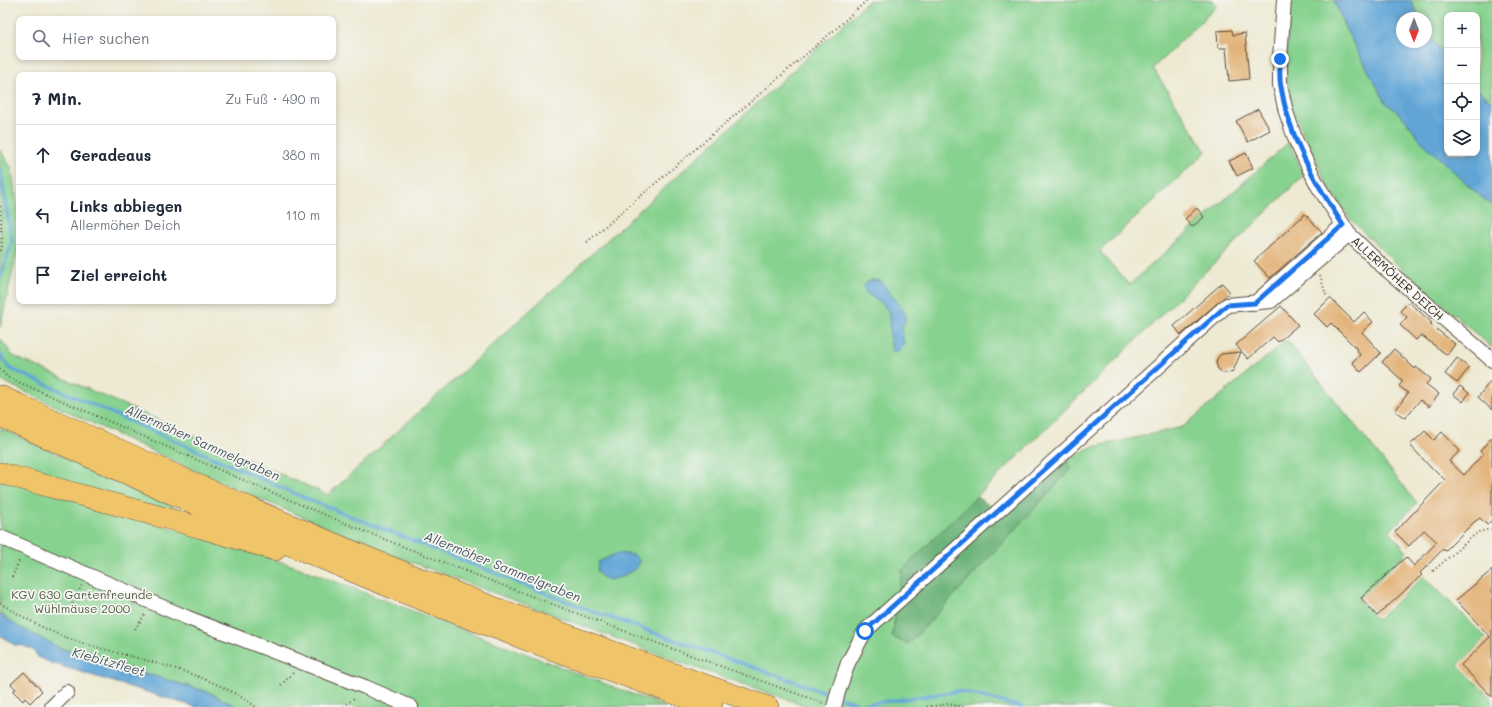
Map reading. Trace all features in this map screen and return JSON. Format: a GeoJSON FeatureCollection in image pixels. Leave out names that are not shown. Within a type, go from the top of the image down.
{"type":"FeatureCollection","features":[{"type":"Feature","properties":{"kind":"highway"},"geometry":{"type":"LineString","coordinates":[[0,396],[219,494],[413,576],[646,664],[768,707]]}},
{"type":"Feature","properties":{"kind":"highway"},"geometry":{"type":"LineString","coordinates":[[0,416],[119,470],[341,566],[513,634],[712,707]]}},
{"type":"Feature","properties":{"kind":"highway"},"geometry":{"type":"LineString","coordinates":[[0,473],[202,528],[260,546],[341,566]]}},
{"type":"Feature","properties":{"kind":"street","name":"ALLERMÖHER DEICH"},"geometry":{"type":"LineString","coordinates":[[1284,0],[1280,59],[1280,85],[1286,112],[1296,141],[1318,186],[1346,229],[1380,264],[1492,360]]}},
{"type":"Feature","properties":{"kind":"street"},"geometry":{"type":"LineString","coordinates":[[830,706],[838,692],[848,662],[865,631],[1227,305],[1271,301],[1316,263],[1346,229]]}},
{"type":"Feature","properties":{"kind":"street"},"geometry":{"type":"LineString","coordinates":[[1255,303],[1346,229]]}},
{"type":"Feature","properties":{"kind":"street"},"geometry":{"type":"LineString","coordinates":[[0,537],[152,603],[411,707]]}},
{"type":"Feature","properties":{"kind":"street"},"geometry":{"type":"LineString","coordinates":[[52,707],[67,692]]}},
{"type":"Feature","properties":{"kind":"path"},"geometry":{"type":"LineString","coordinates":[[586,242],[839,26],[867,0]]}},
{"type":"Feature","properties":{"kind":"path"},"geometry":{"type":"LineString","coordinates":[[0,206],[2,247],[0,253]]}},
{"type":"Feature","properties":{"kind":"path"},"geometry":{"type":"LineString","coordinates":[[1316,263],[1326,295]]}},
{"type":"Feature","properties":{"kind":"path"},"geometry":{"type":"LineString","coordinates":[[0,369],[7,377],[238,478],[363,530],[564,610],[830,706]]}},
{"type":"Feature","properties":{"kind":"path"},"geometry":{"type":"LineString","coordinates":[[1433,571],[1478,532],[1492,528]]}},
{"type":"Feature","properties":{"kind":"path"},"geometry":{"type":"LineString","coordinates":[[12,577],[26,548]]}},
{"type":"Feature","properties":{"kind":"path"},"geometry":{"type":"LineString","coordinates":[[72,604],[87,575]]}},
{"type":"Feature","properties":{"kind":"path"},"geometry":{"type":"LineString","coordinates":[[0,603],[29,621],[74,640],[183,672],[214,683],[242,697],[256,707]]}},
{"type":"Feature","properties":{"kind":"path"},"geometry":{"type":"LineString","coordinates":[[136,629],[152,603]]}},
{"type":"Feature","properties":{"kind":"path"},"geometry":{"type":"LineString","coordinates":[[280,685],[302,664]]}},
{"type":"Feature","properties":{"kind":"path"},"geometry":{"type":"LineString","coordinates":[[927,707],[948,704],[964,707]]}},
{"type":"Feature","properties":{"kind":"green space"},"geometry":{"type":"Polygon","coordinates":[[[869,0],[1213,0],[1217,6],[1153,68],[1206,152],[1100,251],[1129,285],[1289,142],[1304,175],[902,570],[892,637],[909,644],[1071,469],[1068,460],[1089,448],[1183,427],[1287,340],[1417,503],[1390,531],[1407,552],[1358,599],[1377,620],[1424,576],[1486,638],[1458,665],[1492,699],[1492,707],[809,707],[685,664],[395,556],[199,473],[0,380],[0,338],[13,356],[328,495],[869,0]]]}},
{"type":"Feature","properties":{"kind":"green space"},"geometry":{"type":"Polygon","coordinates":[[[1289,0],[1334,0],[1345,28],[1386,103],[1404,119],[1418,138],[1480,196],[1492,205],[1492,348],[1390,258],[1351,220],[1326,182],[1293,110],[1286,78],[1289,0]]]}},
{"type":"Feature","properties":{"kind":"green space"},"geometry":{"type":"Polygon","coordinates":[[[1410,0],[1492,0],[1492,102],[1480,92],[1480,12],[1444,12],[1444,54],[1432,37],[1432,12],[1417,12],[1410,0]]]}},
{"type":"Feature","properties":{"kind":"green space"},"geometry":{"type":"Polygon","coordinates":[[[0,150],[11,167],[16,196],[16,256],[0,328],[0,150]]]}},
{"type":"Feature","properties":{"kind":"green space"},"geometry":{"type":"Polygon","coordinates":[[[0,428],[215,525],[0,466],[0,428]]]}},
{"type":"Feature","properties":{"kind":"green space"},"geometry":{"type":"Polygon","coordinates":[[[1068,460],[1071,469],[909,644],[892,637],[902,570],[976,497],[1005,515],[1068,460]]]}},
{"type":"Feature","properties":{"kind":"green space","name":"KGV 630 Gartenfreunde Wühlmäuse 2000"},"geometry":{"type":"Polygon","coordinates":[[[0,479],[197,535],[297,567],[666,707],[238,707],[208,692],[60,648],[14,624],[0,614],[0,479]]]}},
{"type":"Feature","properties":{"kind":"water"},"geometry":{"type":"Polygon","coordinates":[[[1334,0],[1410,0],[1417,12],[1396,12],[1396,48],[1432,48],[1432,37],[1444,54],[1444,156],[1480,156],[1480,92],[1492,102],[1492,205],[1480,196],[1418,138],[1404,118],[1386,103],[1345,28],[1334,0]]]}},
{"type":"Feature","properties":{"kind":"water"},"geometry":{"type":"Polygon","coordinates":[[[871,280],[881,281],[905,313],[906,318],[902,328],[904,345],[898,351],[892,351],[889,313],[883,304],[866,293],[864,285],[871,280]]]}},
{"type":"Feature","properties":{"kind":"water"},"geometry":{"type":"Polygon","coordinates":[[[618,553],[634,555],[640,561],[637,568],[621,577],[610,580],[602,577],[597,571],[598,562],[618,553]]]}},
{"type":"Feature","properties":{"kind":"water"},"geometry":{"type":"Polygon","coordinates":[[[0,614],[14,624],[60,648],[208,692],[238,707],[196,707],[51,663],[38,657],[33,650],[24,646],[14,645],[0,635],[0,614]]]}},
{"type":"Feature","properties":{"kind":"building"},"geometry":{"type":"Polygon","coordinates":[[[1232,30],[1233,35],[1245,33],[1249,79],[1229,81],[1226,48],[1218,48],[1217,31],[1232,30]]]}},
{"type":"Feature","properties":{"kind":"building"},"geometry":{"type":"Polygon","coordinates":[[[1258,109],[1270,130],[1248,142],[1236,121],[1258,109]]]}},
{"type":"Feature","properties":{"kind":"building"},"geometry":{"type":"Polygon","coordinates":[[[1246,153],[1253,168],[1237,176],[1229,161],[1246,153]]]}},
{"type":"Feature","properties":{"kind":"building"},"geometry":{"type":"Polygon","coordinates":[[[1197,208],[1204,217],[1192,227],[1185,219],[1197,208]]]}},
{"type":"Feature","properties":{"kind":"building"},"geometry":{"type":"Polygon","coordinates":[[[1305,214],[1322,232],[1270,278],[1254,261],[1305,214]]]}},
{"type":"Feature","properties":{"kind":"building"},"geometry":{"type":"Polygon","coordinates":[[[1222,283],[1230,292],[1181,335],[1174,326],[1222,283]]]}},
{"type":"Feature","properties":{"kind":"building"},"geometry":{"type":"Polygon","coordinates":[[[1330,298],[1354,322],[1364,312],[1373,322],[1362,332],[1381,353],[1361,372],[1352,362],[1360,355],[1355,347],[1331,323],[1327,327],[1314,314],[1330,298]]]}},
{"type":"Feature","properties":{"kind":"building"},"geometry":{"type":"Polygon","coordinates":[[[1409,302],[1432,323],[1430,324],[1455,344],[1447,355],[1421,335],[1416,340],[1400,325],[1407,317],[1400,311],[1409,302]]]}},
{"type":"Feature","properties":{"kind":"building"},"geometry":{"type":"Polygon","coordinates":[[[1281,306],[1298,325],[1278,342],[1273,337],[1248,359],[1236,345],[1281,306]]]}},
{"type":"Feature","properties":{"kind":"building"},"geometry":{"type":"Polygon","coordinates":[[[1394,349],[1415,369],[1416,367],[1431,379],[1426,384],[1439,394],[1429,407],[1420,400],[1405,418],[1395,411],[1408,393],[1399,386],[1403,381],[1382,362],[1394,349]]]}},
{"type":"Feature","properties":{"kind":"building"},"geometry":{"type":"Polygon","coordinates":[[[1241,352],[1233,371],[1223,373],[1218,369],[1216,363],[1221,354],[1241,352]]]}},
{"type":"Feature","properties":{"kind":"building"},"geometry":{"type":"Polygon","coordinates":[[[1457,358],[1469,368],[1457,383],[1445,374],[1457,358]]]}},
{"type":"Feature","properties":{"kind":"building"},"geometry":{"type":"Polygon","coordinates":[[[1492,379],[1492,410],[1478,397],[1492,379]]]}},
{"type":"Feature","properties":{"kind":"building"},"geometry":{"type":"Polygon","coordinates":[[[1460,386],[1469,393],[1463,402],[1453,394],[1460,386]]]}},
{"type":"Feature","properties":{"kind":"building"},"geometry":{"type":"Polygon","coordinates":[[[1425,431],[1434,440],[1442,432],[1460,451],[1449,461],[1464,475],[1483,454],[1480,451],[1492,437],[1492,520],[1487,525],[1480,518],[1474,522],[1445,551],[1443,549],[1420,573],[1422,575],[1377,616],[1361,598],[1406,557],[1414,566],[1437,542],[1424,530],[1409,546],[1395,532],[1445,480],[1433,468],[1432,469],[1410,445],[1425,431]]]}},
{"type":"Feature","properties":{"kind":"building"},"geometry":{"type":"Polygon","coordinates":[[[1492,570],[1492,697],[1461,665],[1490,637],[1456,600],[1492,570]]]}},
{"type":"Feature","properties":{"kind":"building"},"geometry":{"type":"Polygon","coordinates":[[[24,672],[42,691],[30,703],[25,698],[23,701],[13,691],[16,689],[11,684],[24,672]]]}},
{"type":"Feature","properties":{"kind":"waterway","name":"Allermöher Sammelgraben"},"geometry":{"type":"LineString","coordinates":[[0,169],[12,242],[0,278]]}},
{"type":"Feature","properties":{"kind":"waterway","name":"Allermöher Sammelgraben"},"geometry":{"type":"LineString","coordinates":[[0,354],[9,368],[305,498],[583,608],[833,695]]}},
{"type":"Feature","properties":{"kind":"waterway","name":"Allermöher Sammelgraben"},"geometry":{"type":"LineString","coordinates":[[841,698],[861,705],[960,691],[1021,707]]}},
{"type":"Feature","properties":{"kind":"route"},"geometry":{"type":"LineString","coordinates":[[865,631],[1227,305],[1255,303],[1343,225],[1318,186],[1296,141],[1286,112],[1280,85],[1280,59]]}},
{"type":"Feature","properties":{"kind":"water label","name":"Kiebitzfleet"},"geometry":{"type":"Point","coordinates":[109,661]}}]}
